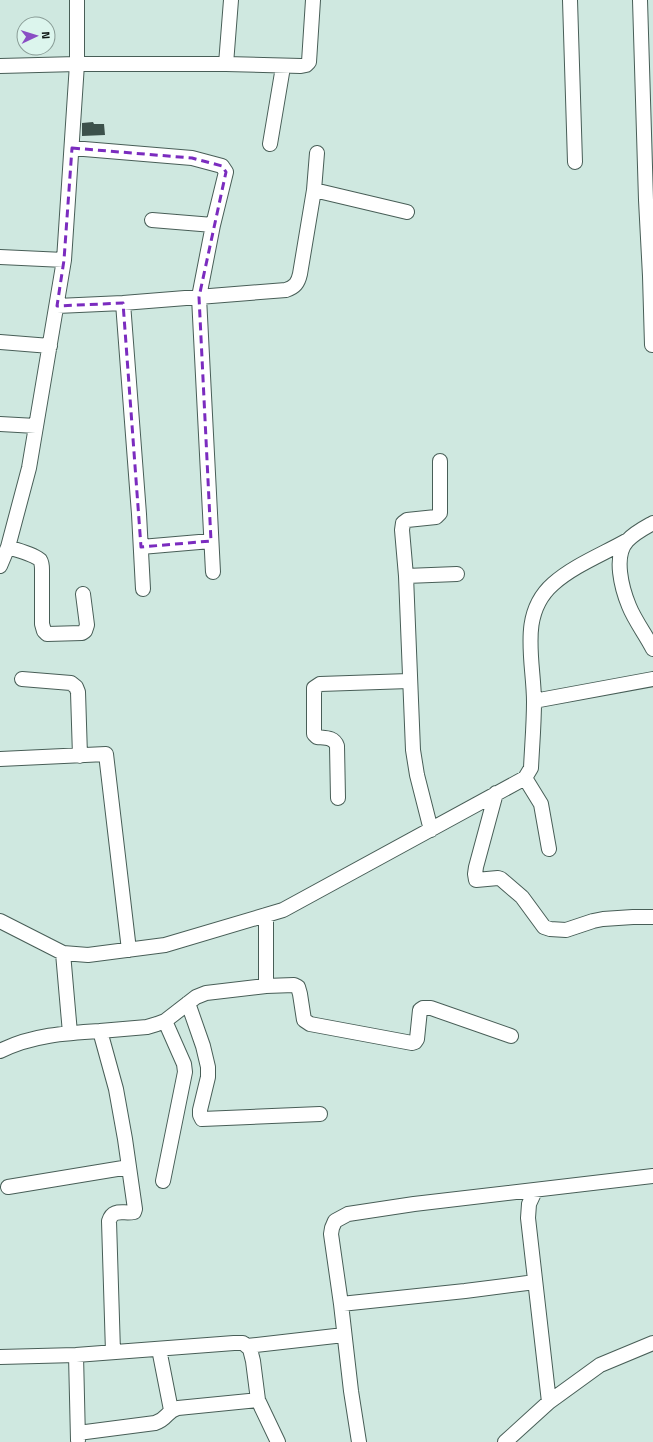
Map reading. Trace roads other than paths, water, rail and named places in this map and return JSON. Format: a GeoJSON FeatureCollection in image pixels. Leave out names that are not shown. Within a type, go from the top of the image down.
{"type":"FeatureCollection","features":[{"type":"Feature","properties":{"kind":"street"},"geometry":{"type":"LineString","coordinates":[[0,566],[8,547],[29,468],[64,260],[77,64],[77,0]]}},
{"type":"Feature","properties":{"kind":"street"},"geometry":{"type":"LineString","coordinates":[[226,64],[231,0]]}},
{"type":"Feature","properties":{"kind":"street"},"geometry":{"type":"LineString","coordinates":[[0,66],[77,64],[226,64],[283,67],[306,65],[309,62],[313,0]]}},
{"type":"Feature","properties":{"kind":"street"},"geometry":{"type":"LineString","coordinates":[[570,0],[575,162]]}},
{"type":"Feature","properties":{"kind":"street"},"geometry":{"type":"LineString","coordinates":[[640,0],[647,56],[652,345]]}},
{"type":"Feature","properties":{"kind":"street"},"geometry":{"type":"LineString","coordinates":[[270,144],[283,67]]}},
{"type":"Feature","properties":{"kind":"street"},"geometry":{"type":"LineString","coordinates":[[72,148],[192,158],[222,166],[226,172],[212,225],[199,297],[213,572]]}},
{"type":"Feature","properties":{"kind":"street"},"geometry":{"type":"LineString","coordinates":[[57,306],[199,297],[286,290],[294,287],[298,282],[300,274],[314,190],[317,153]]}},
{"type":"Feature","properties":{"kind":"street"},"geometry":{"type":"LineString","coordinates":[[314,190],[407,212]]}},
{"type":"Feature","properties":{"kind":"street"},"geometry":{"type":"LineString","coordinates":[[152,220],[212,225]]}},
{"type":"Feature","properties":{"kind":"street"},"geometry":{"type":"LineString","coordinates":[[0,257],[64,260]]}},
{"type":"Feature","properties":{"kind":"street"},"geometry":{"type":"LineString","coordinates":[[123,303],[143,589]]}},
{"type":"Feature","properties":{"kind":"street"},"geometry":{"type":"LineString","coordinates":[[0,342],[50,346]]}},
{"type":"Feature","properties":{"kind":"street"},"geometry":{"type":"LineString","coordinates":[[0,424],[36,426]]}},
{"type":"Feature","properties":{"kind":"street"},"geometry":{"type":"LineString","coordinates":[[431,830],[414,762],[409,681],[406,576],[402,530],[403,523],[407,520],[436,517],[440,513],[440,461]]}},
{"type":"Feature","properties":{"kind":"street"},"geometry":{"type":"LineString","coordinates":[[0,921],[63,953],[88,955],[165,945],[283,910],[525,778],[531,768],[534,700],[530,633],[532,617],[540,598],[552,585],[565,575],[626,541],[653,523]]}},
{"type":"Feature","properties":{"kind":"street"},"geometry":{"type":"LineString","coordinates":[[626,541],[622,550],[620,563],[621,580],[629,606],[652,643]]}},
{"type":"Feature","properties":{"kind":"street"},"geometry":{"type":"LineString","coordinates":[[141,547],[211,542]]}},
{"type":"Feature","properties":{"kind":"street"},"geometry":{"type":"LineString","coordinates":[[8,547],[40,559],[42,570],[42,624],[44,631],[47,634],[82,633],[85,631],[87,625],[83,594]]}},
{"type":"Feature","properties":{"kind":"street"},"geometry":{"type":"LineString","coordinates":[[406,576],[457,574]]}},
{"type":"Feature","properties":{"kind":"street"},"geometry":{"type":"LineString","coordinates":[[22,679],[71,683],[76,687],[78,692],[80,756]]}},
{"type":"Feature","properties":{"kind":"street"},"geometry":{"type":"LineString","coordinates":[[534,700],[653,679]]}},
{"type":"Feature","properties":{"kind":"street"},"geometry":{"type":"LineString","coordinates":[[338,798],[337,746],[333,739],[317,737],[315,735],[314,688],[320,684],[409,681]]}},
{"type":"Feature","properties":{"kind":"street"},"geometry":{"type":"LineString","coordinates":[[0,759],[106,754],[128,950]]}},
{"type":"Feature","properties":{"kind":"street"},"geometry":{"type":"LineString","coordinates":[[525,778],[541,804],[549,849]]}},
{"type":"Feature","properties":{"kind":"street"},"geometry":{"type":"LineString","coordinates":[[496,793],[476,867],[476,880],[501,879],[522,897],[544,926],[550,929],[566,930],[603,919],[633,916],[653,917]]}},
{"type":"Feature","properties":{"kind":"street"},"geometry":{"type":"LineString","coordinates":[[266,915],[266,986]]}},
{"type":"Feature","properties":{"kind":"street"},"geometry":{"type":"LineString","coordinates":[[63,953],[70,1033]]}},
{"type":"Feature","properties":{"kind":"street"},"geometry":{"type":"LineString","coordinates":[[0,1051],[39,1037],[147,1027],[165,1021],[196,997],[206,993],[266,986],[294,985],[298,986],[304,1020],[310,1024],[412,1043],[417,1039],[420,1010],[423,1008],[431,1008],[511,1036]]}},
{"type":"Feature","properties":{"kind":"street"},"geometry":{"type":"LineString","coordinates":[[188,1003],[203,1046],[208,1067],[208,1077],[200,1110],[200,1117],[202,1119],[320,1114]]}},
{"type":"Feature","properties":{"kind":"street"},"geometry":{"type":"LineString","coordinates":[[162,1181],[185,1072],[184,1064],[165,1021]]}},
{"type":"Feature","properties":{"kind":"street"},"geometry":{"type":"LineString","coordinates":[[100,1032],[116,1089],[135,1211],[117,1212],[111,1216],[109,1221],[113,1352]]}},
{"type":"Feature","properties":{"kind":"street"},"geometry":{"type":"LineString","coordinates":[[8,1187],[129,1167]]}},
{"type":"Feature","properties":{"kind":"street"},"geometry":{"type":"LineString","coordinates":[[359,1442],[331,1234],[335,1221],[348,1214],[414,1204],[653,1176]]}},
{"type":"Feature","properties":{"kind":"street"},"geometry":{"type":"LineString","coordinates":[[535,1190],[529,1204],[528,1218],[549,1402]]}},
{"type":"Feature","properties":{"kind":"street"},"geometry":{"type":"LineString","coordinates":[[341,1304],[535,1282]]}},
{"type":"Feature","properties":{"kind":"street"},"geometry":{"type":"LineString","coordinates":[[247,1346],[344,1335]]}},
{"type":"Feature","properties":{"kind":"street"},"geometry":{"type":"LineString","coordinates":[[0,1357],[76,1355],[243,1343],[250,1349],[258,1400],[278,1442]]}},
{"type":"Feature","properties":{"kind":"street"},"geometry":{"type":"LineString","coordinates":[[505,1442],[549,1402],[600,1365],[653,1343]]}},
{"type":"Feature","properties":{"kind":"street"},"geometry":{"type":"LineString","coordinates":[[159,1349],[171,1410]]}},
{"type":"Feature","properties":{"kind":"street"},"geometry":{"type":"LineString","coordinates":[[76,1355],[78,1437],[155,1423],[164,1419],[171,1410],[178,1408],[258,1400]]}}]}
